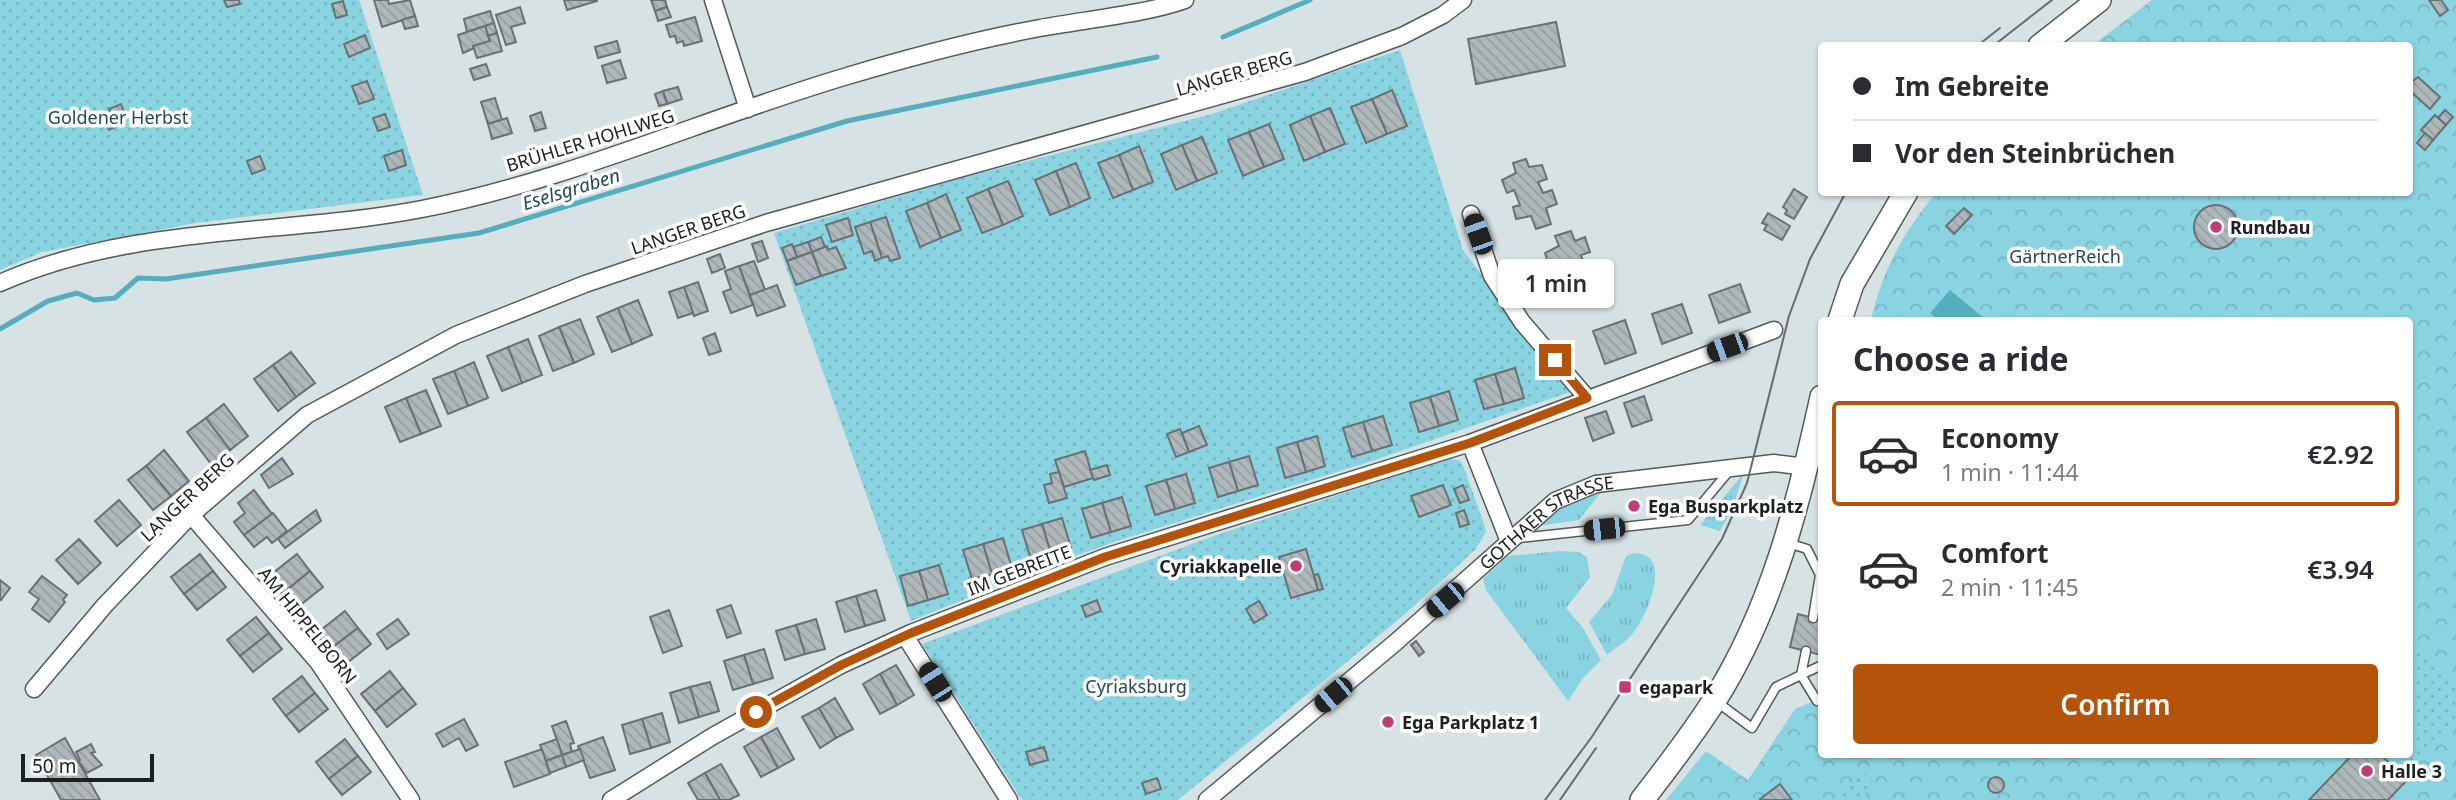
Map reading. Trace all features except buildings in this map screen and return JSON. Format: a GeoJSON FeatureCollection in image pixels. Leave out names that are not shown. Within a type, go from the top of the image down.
{"type":"FeatureCollection","features":[{"type":"Feature","properties":{"kind":"main road"},"geometry":{"type":"LineString","coordinates":[[2045,42],[2099,0]]}},
{"type":"Feature","properties":{"kind":"main road"},"geometry":{"type":"LineString","coordinates":[[1841,317],[1852,284],[1904,196]]}},
{"type":"Feature","properties":{"kind":"main road"},"geometry":{"type":"LineString","coordinates":[[1642,800],[1714,701],[1796,546],[1806,467],[1818,414]]}},
{"type":"Feature","properties":{"kind":"street"},"geometry":{"type":"LineString","coordinates":[[713,0],[748,109]]}},
{"type":"Feature","properties":{"kind":"street","name":"BRÜHLER HOHLWEG"},"geometry":{"type":"LineString","coordinates":[[0,283],[49,262],[181,236],[358,218],[452,203],[618,154],[844,77],[1035,29],[1185,0]]}},
{"type":"Feature","properties":{"kind":"street","name":"LANGER BERG"},"geometry":{"type":"LineString","coordinates":[[34,689],[105,605],[191,515],[307,415],[456,335],[585,284],[766,223],[955,167],[1209,102],[1305,72],[1402,36],[1443,15],[1464,0]]}},
{"type":"Feature","properties":{"kind":"street"},"geometry":{"type":"LineString","coordinates":[[1471,214],[1492,276],[1522,322],[1587,398]]}},
{"type":"Feature","properties":{"kind":"street","name":"IM GEBREITE"},"geometry":{"type":"LineString","coordinates":[[611,800],[783,697],[841,665],[905,636],[1105,557],[1470,443],[1774,330]]}},
{"type":"Feature","properties":{"kind":"street"},"geometry":{"type":"LineString","coordinates":[[1470,443],[1508,539]]}},
{"type":"Feature","properties":{"kind":"street","name":"GOTHAER STRASSE"},"geometry":{"type":"LineString","coordinates":[[1207,800],[1465,583],[1508,539],[1555,500],[1587,486],[1774,463],[1806,467]]}},
{"type":"Feature","properties":{"kind":"street","name":"AM HIPPELBORN"},"geometry":{"type":"LineString","coordinates":[[191,515],[318,662],[411,800]]}},
{"type":"Feature","properties":{"kind":"street"},"geometry":{"type":"LineString","coordinates":[[905,636],[1009,800]]}},
{"type":"Feature","properties":{"kind":"lane"},"geometry":{"type":"LineString","coordinates":[[1508,539],[1688,520],[1732,468]]}},
{"type":"Feature","properties":{"kind":"lane"},"geometry":{"type":"LineString","coordinates":[[1796,546],[1818,573]]}},
{"type":"Feature","properties":{"kind":"lane"},"geometry":{"type":"LineString","coordinates":[[1813,618],[1818,587]]}},
{"type":"Feature","properties":{"kind":"lane"},"geometry":{"type":"LineString","coordinates":[[1806,651],[1801,675],[1817,701]]}},
{"type":"Feature","properties":{"kind":"lane"},"geometry":{"type":"LineString","coordinates":[[1714,701],[1752,728],[1776,687],[1818,667]]}},
{"type":"Feature","properties":{"kind":"green space","name":"Goldener Herbst"},"geometry":{"type":"Polygon","coordinates":[[[0,0],[359,0],[423,195],[196,223],[42,252],[0,270],[0,0]]]}},
{"type":"Feature","properties":{"kind":"green space","name":"GärtnerReich"},"geometry":{"type":"Polygon","coordinates":[[[2152,0],[2456,0],[2456,800],[1666,800],[1706,751],[1748,780],[1795,709],[1818,700],[1818,758],[2413,758],[2413,317],[1872,317],[1881,285],[1896,252],[1934,196],[2413,196],[2413,42],[2097,42],[2152,0]]]}},
{"type":"Feature","properties":{"kind":"green space"},"geometry":{"type":"Polygon","coordinates":[[[1400,50],[1463,250],[1570,392],[1375,460],[1117,541],[1026,574],[911,621],[774,233],[957,179],[1212,114],[1400,50]]]}},
{"type":"Feature","properties":{"kind":"green space","name":"Cyriaksburg"},"geometry":{"type":"Polygon","coordinates":[[[1449,459],[1459,460],[1463,465],[1484,524],[1486,532],[1475,550],[1404,615],[1178,800],[1022,800],[922,644],[1219,534],[1449,459]]]}},
{"type":"Feature","properties":{"kind":"green space"},"geometry":{"type":"Polygon","coordinates":[[[1744,473],[1732,509],[1720,531],[1700,525],[1744,473]]]}},
{"type":"Feature","properties":{"kind":"green space"},"geometry":{"type":"Polygon","coordinates":[[[1603,490],[1579,520],[1538,526],[1576,497],[1603,490]]]}},
{"type":"Feature","properties":{"kind":"green space"},"geometry":{"type":"Polygon","coordinates":[[[1578,552],[1587,557],[1590,577],[1566,608],[1583,628],[1601,660],[1583,678],[1568,701],[1486,590],[1483,579],[1508,556],[1578,552]]]}},
{"type":"Feature","properties":{"kind":"green space"},"geometry":{"type":"Polygon","coordinates":[[[1634,553],[1646,556],[1653,562],[1655,584],[1647,610],[1633,633],[1607,655],[1589,622],[1612,595],[1626,556],[1634,553]]]}},
{"type":"Feature","properties":{"kind":"green space"},"geometry":{"type":"Polygon","coordinates":[[[2413,640],[2456,681],[2456,717],[2411,764],[2405,758],[2413,758],[2413,640]]]}},
{"type":"Feature","properties":{"kind":"green space"},"geometry":{"type":"Polygon","coordinates":[[[1863,772],[1875,783],[1859,800],[1835,800],[1863,772]]]}},
{"type":"Feature","properties":{"kind":"shaded area"},"geometry":{"type":"Polygon","coordinates":[[[1950,290],[1982,317],[1935,317],[1930,313],[1950,290]]]}},
{"type":"Feature","properties":{"kind":"waterway","name":"Eselsgraben"},"geometry":{"type":"LineString","coordinates":[[1223,37],[1310,0]]}},
{"type":"Feature","properties":{"kind":"waterway","name":"Eselsgraben"},"geometry":{"type":"LineString","coordinates":[[0,329],[48,301],[77,293],[94,300],[115,298],[138,278],[166,279],[479,233],[847,121],[1157,57]]}},
{"type":"Feature","properties":{"kind":"tram line"},"geometry":{"type":"LineString","coordinates":[[1998,42],[2052,0]]}},
{"type":"Feature","properties":{"kind":"tram line"},"geometry":{"type":"LineString","coordinates":[[1982,42],[2000,28]]}},
{"type":"Feature","properties":{"kind":"tram line"},"geometry":{"type":"LineString","coordinates":[[1545,800],[1591,738],[1722,539],[1747,483],[1789,316],[1810,259],[1844,196]]}},
{"type":"Feature","properties":{"kind":"tram line"},"geometry":{"type":"LineString","coordinates":[[1560,800],[1596,748]]}},
{"type":"Feature","properties":{"kind":"place","name":"Rundbau"},"geometry":{"type":"Point","coordinates":[2216,227]}},
{"type":"Feature","properties":{"kind":"place","name":"Ega Busparkplatz"},"geometry":{"type":"Point","coordinates":[1634,506]}},
{"type":"Feature","properties":{"kind":"place","name":"Cyriakkapelle"},"geometry":{"type":"Point","coordinates":[1296,566]}},
{"type":"Feature","properties":{"kind":"place","name":"egapark"},"geometry":{"type":"Point","coordinates":[1625,687]}},
{"type":"Feature","properties":{"kind":"place","name":"Ega Parkplatz 1"},"geometry":{"type":"Point","coordinates":[1388,722]}},
{"type":"Feature","properties":{"kind":"place","name":"Halle 3"},"geometry":{"type":"Point","coordinates":[2367,771]}},
{"type":"Feature","properties":{"kind":"route"},"geometry":{"type":"LineString","coordinates":[[756,712],[841,665],[911,633],[1105,557],[1470,443],[1587,398],[1555,360]]}}]}
